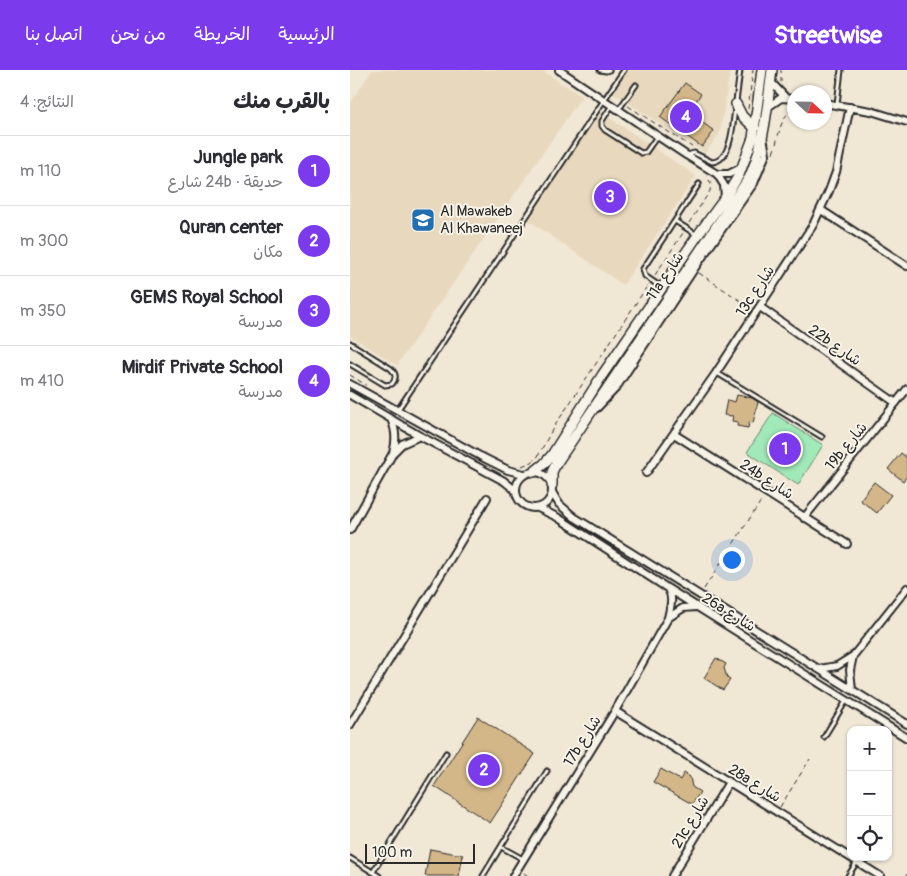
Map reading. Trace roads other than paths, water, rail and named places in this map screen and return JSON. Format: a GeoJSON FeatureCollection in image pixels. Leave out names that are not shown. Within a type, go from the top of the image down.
{"type":"FeatureCollection","features":[{"type":"Feature","properties":{"kind":"street"},"geometry":{"type":"LineString","coordinates":[[559,70],[612,105],[621,106],[686,155],[715,173],[724,185],[725,198]]}},
{"type":"Feature","properties":{"kind":"street","name":"11a شارع"},"geometry":{"type":"LineString","coordinates":[[529,473],[544,464],[552,455],[662,287],[725,198],[751,148],[762,70]]}},
{"type":"Feature","properties":{"kind":"street","name":"11a شارع"},"geometry":{"type":"LineString","coordinates":[[552,489],[552,472],[556,464],[672,290],[743,188],[757,158],[763,137],[772,70]]}},
{"type":"Feature","properties":{"kind":"street"},"geometry":{"type":"LineString","coordinates":[[768,107],[785,97],[771,82]]}},
{"type":"Feature","properties":{"kind":"street"},"geometry":{"type":"LineString","coordinates":[[736,104],[746,121],[755,128]]}},
{"type":"Feature","properties":{"kind":"street"},"geometry":{"type":"LineString","coordinates":[[832,104],[871,111],[907,122]]}},
{"type":"Feature","properties":{"kind":"street","name":"13c شارع"},"geometry":{"type":"LineString","coordinates":[[646,473],[760,307],[821,210],[836,172],[850,107]]}},
{"type":"Feature","properties":{"kind":"street"},"geometry":{"type":"LineString","coordinates":[[590,414],[616,388],[694,269],[748,193],[759,174],[766,154],[763,137]]}},
{"type":"Feature","properties":{"kind":"street"},"geometry":{"type":"LineString","coordinates":[[715,173],[729,174],[743,166]]}},
{"type":"Feature","properties":{"kind":"street"},"geometry":{"type":"LineString","coordinates":[[821,210],[907,266]]}},
{"type":"Feature","properties":{"kind":"street","name":"22b شارع"},"geometry":{"type":"LineString","coordinates":[[760,307],[896,403]]}},
{"type":"Feature","properties":{"kind":"street"},"geometry":{"type":"LineString","coordinates":[[350,384],[501,467],[512,472],[529,473],[547,477],[552,489],[546,504],[538,508],[529,508],[521,503],[516,495],[518,481],[529,473]]}},
{"type":"Feature","properties":{"kind":"street","name":"19b شارع"},"geometry":{"type":"LineString","coordinates":[[804,518],[907,389]]}},
{"type":"Feature","properties":{"kind":"street"},"geometry":{"type":"LineString","coordinates":[[350,395],[420,436],[504,481],[516,490]]}},
{"type":"Feature","properties":{"kind":"street"},"geometry":{"type":"LineString","coordinates":[[350,530],[393,453],[396,432],[390,419]]}},
{"type":"Feature","properties":{"kind":"street","name":"24b شارع"},"geometry":{"type":"LineString","coordinates":[[674,434],[846,544]]}},
{"type":"Feature","properties":{"kind":"street"},"geometry":{"type":"LineString","coordinates":[[393,453],[402,444],[420,436]]}},
{"type":"Feature","properties":{"kind":"street","name":"26a شارع"},"geometry":{"type":"LineString","coordinates":[[552,489],[559,504],[569,513],[907,724]]}},
{"type":"Feature","properties":{"kind":"street"},"geometry":{"type":"LineString","coordinates":[[350,726],[487,498]]}},
{"type":"Feature","properties":{"kind":"street","name":"26a شارع"},"geometry":{"type":"LineString","coordinates":[[538,508],[557,516],[667,588],[907,738]]}},
{"type":"Feature","properties":{"kind":"street"},"geometry":{"type":"LineString","coordinates":[[350,515],[357,519]]}},
{"type":"Feature","properties":{"kind":"street","name":"17b شارع"},"geometry":{"type":"LineString","coordinates":[[513,876],[615,711],[668,618],[672,601],[671,594],[667,588]]}},
{"type":"Feature","properties":{"kind":"street"},"geometry":{"type":"LineString","coordinates":[[818,669],[837,666],[853,656],[907,588]]}},
{"type":"Feature","properties":{"kind":"street"},"geometry":{"type":"LineString","coordinates":[[668,618],[683,608],[697,607]]}},
{"type":"Feature","properties":{"kind":"street"},"geometry":{"type":"LineString","coordinates":[[852,690],[850,670],[853,656]]}},
{"type":"Feature","properties":{"kind":"street","name":"28a شارع"},"geometry":{"type":"LineString","coordinates":[[615,711],[847,855]]}},
{"type":"Feature","properties":{"kind":"street","name":"21c شارع"},"geometry":{"type":"LineString","coordinates":[[672,876],[729,782]]}},
{"type":"Feature","properties":{"kind":"street","name":"28a شارع"},"geometry":{"type":"LineString","coordinates":[[857,861],[880,876]]}},
{"type":"Feature","properties":{"kind":"lane"},"geometry":{"type":"LineString","coordinates":[[600,70],[606,72],[609,70]]}},
{"type":"Feature","properties":{"kind":"lane"},"geometry":{"type":"LineString","coordinates":[[397,411],[624,70]]}},
{"type":"Feature","properties":{"kind":"lane"},"geometry":{"type":"LineString","coordinates":[[686,155],[694,153],[712,162],[719,160],[727,148],[731,140],[740,70]]}},
{"type":"Feature","properties":{"kind":"lane"},"geometry":{"type":"LineString","coordinates":[[837,104],[841,70]]}},
{"type":"Feature","properties":{"kind":"lane"},"geometry":{"type":"LineString","coordinates":[[621,106],[636,85]]}},
{"type":"Feature","properties":{"kind":"lane"},"geometry":{"type":"LineString","coordinates":[[612,105],[602,122],[605,130],[641,153],[646,152],[658,135]]}},
{"type":"Feature","properties":{"kind":"lane"},"geometry":{"type":"LineString","coordinates":[[662,287],[643,274],[643,269],[699,184]]}},
{"type":"Feature","properties":{"kind":"lane"},"geometry":{"type":"LineString","coordinates":[[675,221],[698,235]]}},
{"type":"Feature","properties":{"kind":"lane"},"geometry":{"type":"LineString","coordinates":[[350,343],[390,368],[396,378],[392,384],[385,385],[351,366]]}},
{"type":"Feature","properties":{"kind":"lane"},"geometry":{"type":"LineString","coordinates":[[716,373],[822,437]]}},
{"type":"Feature","properties":{"kind":"lane"},"geometry":{"type":"LineString","coordinates":[[824,737],[846,700]]}},
{"type":"Feature","properties":{"kind":"lane"},"geometry":{"type":"LineString","coordinates":[[373,872],[446,753]]}},
{"type":"Feature","properties":{"kind":"lane"},"geometry":{"type":"LineString","coordinates":[[483,876],[547,772]]}},
{"type":"Feature","properties":{"kind":"lane"},"geometry":{"type":"LineString","coordinates":[[501,847],[523,859]]}},
{"type":"Feature","properties":{"kind":"lane"},"geometry":{"type":"LineString","coordinates":[[350,858],[379,876]]}},
{"type":"Feature","properties":{"kind":"lane"},"geometry":{"type":"LineString","coordinates":[[848,876],[857,861]]}},
{"type":"Feature","properties":{"kind":"place","name":"Mirdif Private School"},"geometry":{"type":"Point","coordinates":[686,117]}},
{"type":"Feature","properties":{"kind":"place","name":"GEMS Royal School"},"geometry":{"type":"Point","coordinates":[610,197]}},
{"type":"Feature","properties":{"kind":"place","name":"Al Mawakeb Al Khawaneej"},"geometry":{"type":"Point","coordinates":[423,220]}},
{"type":"Feature","properties":{"kind":"place","name":"Jungle park"},"geometry":{"type":"Point","coordinates":[785,449]}},
{"type":"Feature","properties":{"kind":"place","name":"Quran center"},"geometry":{"type":"Point","coordinates":[484,770]}}]}
